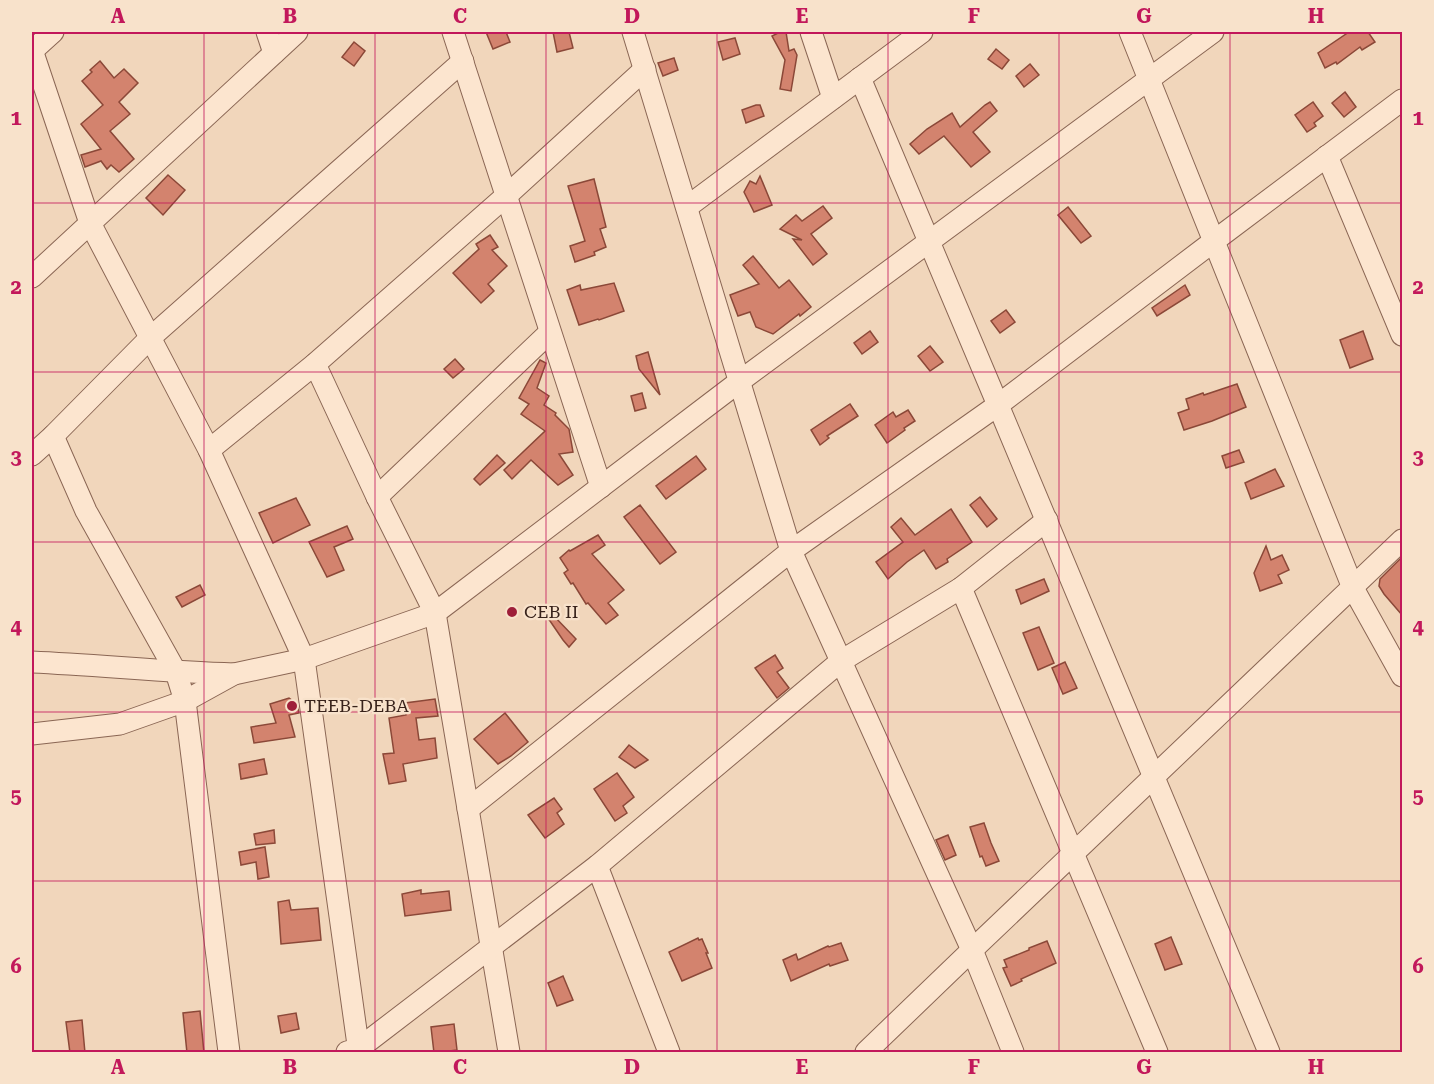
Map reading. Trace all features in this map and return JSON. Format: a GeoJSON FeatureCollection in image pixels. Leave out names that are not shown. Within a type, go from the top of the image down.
{"type":"FeatureCollection","features":[{"type":"Feature","properties":{"kind":"street"},"geometry":{"type":"LineString","coordinates":[[53,32],[32,51],[90,223],[209,450],[304,659],[354,1051]]}},
{"type":"Feature","properties":{"kind":"street"},"geometry":{"type":"LineString","coordinates":[[267,32],[274,53]]}},
{"type":"Feature","properties":{"kind":"street"},"geometry":{"type":"LineString","coordinates":[[32,277],[297,32]]}},
{"type":"Feature","properties":{"kind":"street"},"geometry":{"type":"LineString","coordinates":[[453,32],[601,487]]}},
{"type":"Feature","properties":{"kind":"street"},"geometry":{"type":"LineString","coordinates":[[633,32],[791,551],[972,950],[1013,1053]]}},
{"type":"Feature","properties":{"kind":"street"},"geometry":{"type":"LineString","coordinates":[[811,32],[832,98]]}},
{"type":"Feature","properties":{"kind":"street"},"geometry":{"type":"LineString","coordinates":[[687,207],[922,32]]}},
{"type":"Feature","properties":{"kind":"street"},"geometry":{"type":"LineString","coordinates":[[1130,32],[1353,588],[1402,676]]}},
{"type":"Feature","properties":{"kind":"street"},"geometry":{"type":"LineString","coordinates":[[32,662],[234,674],[304,659],[435,613],[740,381],[1213,32]]}},
{"type":"Feature","properties":{"kind":"street"},"geometry":{"type":"LineString","coordinates":[[32,455],[150,338],[463,61]]}},
{"type":"Feature","properties":{"kind":"street"},"geometry":{"type":"LineString","coordinates":[[209,450],[315,364],[506,196],[645,69]]}},
{"type":"Feature","properties":{"kind":"street"},"geometry":{"type":"LineString","coordinates":[[860,78],[1269,1053]]}},
{"type":"Feature","properties":{"kind":"street"},"geometry":{"type":"LineString","coordinates":[[468,809],[791,551],[998,405],[1402,100]]}},
{"type":"Feature","properties":{"kind":"street"},"geometry":{"type":"LineString","coordinates":[[1327,156],[1402,335]]}},
{"type":"Feature","properties":{"kind":"street"},"geometry":{"type":"LineString","coordinates":[[377,497],[550,332]]}},
{"type":"Feature","properties":{"kind":"street"},"geometry":{"type":"LineString","coordinates":[[315,364],[377,497],[435,613],[508,1053]]}},
{"type":"Feature","properties":{"kind":"street"},"geometry":{"type":"LineString","coordinates":[[53,436],[86,511],[176,672],[185,701],[229,1053]]}},
{"type":"Feature","properties":{"kind":"street"},"geometry":{"type":"LineString","coordinates":[[354,1051],[597,866],[841,661],[961,588],[1047,520]]}},
{"type":"Feature","properties":{"kind":"street"},"geometry":{"type":"LineString","coordinates":[[866,1053],[1402,540]]}},
{"type":"Feature","properties":{"kind":"street"},"geometry":{"type":"LineString","coordinates":[[961,588],[1157,1053]]}},
{"type":"Feature","properties":{"kind":"street"},"geometry":{"type":"LineString","coordinates":[[32,734],[120,724],[185,701],[234,674]]}},
{"type":"Feature","properties":{"kind":"street"},"geometry":{"type":"LineString","coordinates":[[597,866],[669,1053]]}},
{"type":"Feature","properties":{"kind":"street"},"geometry":{"type":"LineString","coordinates":[[888,1053],[891,1029]]}},
{"type":"Feature","properties":{"kind":"building"},"geometry":{"type":"Polygon","coordinates":[[[486,32],[506,32],[510,42],[493,49],[486,32]]]}},
{"type":"Feature","properties":{"kind":"building"},"geometry":{"type":"Polygon","coordinates":[[[553,32],[569,32],[573,48],[557,52],[553,32]]]}},
{"type":"Feature","properties":{"kind":"building"},"geometry":{"type":"Polygon","coordinates":[[[786,32],[789,51],[794,49],[797,55],[791,91],[780,89],[785,60],[772,36],[786,32]]]}},
{"type":"Feature","properties":{"kind":"building"},"geometry":{"type":"Polygon","coordinates":[[[1349,32],[1368,32],[1375,42],[1362,50],[1360,47],[1337,64],[1336,62],[1325,68],[1318,53],[1349,32]]]}},
{"type":"Feature","properties":{"kind":"building"},"geometry":{"type":"Polygon","coordinates":[[[735,38],[740,54],[723,60],[718,42],[735,38]]]}},
{"type":"Feature","properties":{"kind":"building"},"geometry":{"type":"Polygon","coordinates":[[[354,42],[365,51],[354,66],[342,57],[354,42]]]}},
{"type":"Feature","properties":{"kind":"building"},"geometry":{"type":"Polygon","coordinates":[[[996,49],[1009,60],[1002,69],[988,59],[996,49]]]}},
{"type":"Feature","properties":{"kind":"building"},"geometry":{"type":"Polygon","coordinates":[[[674,58],[678,70],[663,76],[658,63],[674,58]]]}},
{"type":"Feature","properties":{"kind":"building"},"geometry":{"type":"Polygon","coordinates":[[[100,61],[114,78],[124,69],[138,83],[119,102],[130,114],[110,131],[134,159],[119,172],[111,165],[107,169],[101,161],[85,167],[81,155],[101,149],[81,124],[103,105],[82,81],[100,61]]]}},
{"type":"Feature","properties":{"kind":"building"},"geometry":{"type":"Polygon","coordinates":[[[1030,64],[1039,75],[1024,87],[1016,76],[1030,64]]]}},
{"type":"Feature","properties":{"kind":"building"},"geometry":{"type":"Polygon","coordinates":[[[1345,92],[1356,107],[1344,117],[1332,103],[1345,92]]]}},
{"type":"Feature","properties":{"kind":"building"},"geometry":{"type":"Polygon","coordinates":[[[990,102],[997,111],[973,132],[990,152],[971,167],[944,136],[919,154],[910,144],[927,129],[952,113],[960,127],[990,102]]]}},
{"type":"Feature","properties":{"kind":"building"},"geometry":{"type":"Polygon","coordinates":[[[1313,102],[1323,116],[1314,123],[1316,126],[1307,132],[1295,115],[1313,102]]]}},
{"type":"Feature","properties":{"kind":"building"},"geometry":{"type":"Polygon","coordinates":[[[760,105],[764,116],[746,123],[742,110],[760,105]]]}},
{"type":"Feature","properties":{"kind":"building"},"geometry":{"type":"Polygon","coordinates":[[[168,175],[185,190],[163,215],[146,198],[168,175]]]}},
{"type":"Feature","properties":{"kind":"building"},"geometry":{"type":"Polygon","coordinates":[[[760,176],[772,205],[754,212],[744,192],[750,181],[756,184],[760,176]]]}},
{"type":"Feature","properties":{"kind":"building"},"geometry":{"type":"Polygon","coordinates":[[[594,179],[606,227],[600,229],[606,247],[594,252],[595,255],[575,262],[570,246],[585,241],[568,186],[594,179]]]}},
{"type":"Feature","properties":{"kind":"building"},"geometry":{"type":"Polygon","coordinates":[[[823,206],[832,218],[811,234],[827,254],[813,265],[793,239],[802,240],[780,229],[796,215],[802,221],[823,206]]]}},
{"type":"Feature","properties":{"kind":"building"},"geometry":{"type":"Polygon","coordinates":[[[1068,207],[1091,236],[1081,243],[1058,215],[1068,207]]]}},
{"type":"Feature","properties":{"kind":"building"},"geometry":{"type":"Polygon","coordinates":[[[490,235],[498,247],[492,250],[507,266],[488,284],[494,291],[481,303],[453,273],[479,249],[476,244],[490,235]]]}},
{"type":"Feature","properties":{"kind":"building"},"geometry":{"type":"Polygon","coordinates":[[[753,256],[779,288],[789,280],[811,307],[773,334],[756,327],[750,312],[738,316],[730,295],[759,284],[743,265],[753,256]]]}},
{"type":"Feature","properties":{"kind":"building"},"geometry":{"type":"Polygon","coordinates":[[[614,283],[624,311],[579,325],[567,290],[580,285],[581,290],[614,283]]]}},
{"type":"Feature","properties":{"kind":"building"},"geometry":{"type":"Polygon","coordinates":[[[1185,285],[1190,295],[1157,316],[1152,308],[1185,285]]]}},
{"type":"Feature","properties":{"kind":"building"},"geometry":{"type":"Polygon","coordinates":[[[1006,310],[1015,322],[1000,333],[991,321],[1006,310]]]}},
{"type":"Feature","properties":{"kind":"building"},"geometry":{"type":"Polygon","coordinates":[[[870,331],[878,342],[862,354],[854,343],[870,331]]]}},
{"type":"Feature","properties":{"kind":"building"},"geometry":{"type":"Polygon","coordinates":[[[1363,331],[1373,359],[1350,368],[1340,340],[1363,331]]]}},
{"type":"Feature","properties":{"kind":"building"},"geometry":{"type":"Polygon","coordinates":[[[930,346],[943,362],[930,371],[918,356],[930,346]]]}},
{"type":"Feature","properties":{"kind":"building"},"geometry":{"type":"Polygon","coordinates":[[[648,352],[660,395],[639,369],[636,356],[648,352]]]}},
{"type":"Feature","properties":{"kind":"building"},"geometry":{"type":"Polygon","coordinates":[[[455,359],[464,369],[453,378],[444,369],[455,359]]]}},
{"type":"Feature","properties":{"kind":"building"},"geometry":{"type":"Polygon","coordinates":[[[540,360],[546,363],[537,388],[549,396],[544,405],[556,413],[555,415],[569,429],[573,452],[559,454],[573,475],[558,485],[531,460],[512,479],[504,470],[545,431],[521,414],[529,404],[519,398],[540,360]]]}},
{"type":"Feature","properties":{"kind":"building"},"geometry":{"type":"Polygon","coordinates":[[[1237,384],[1246,407],[1184,430],[1178,413],[1189,409],[1186,399],[1237,384]]]}},
{"type":"Feature","properties":{"kind":"building"},"geometry":{"type":"Polygon","coordinates":[[[642,393],[646,408],[635,411],[631,396],[642,393]]]}},
{"type":"Feature","properties":{"kind":"building"},"geometry":{"type":"Polygon","coordinates":[[[850,404],[858,416],[827,436],[829,438],[820,445],[811,430],[850,404]]]}},
{"type":"Feature","properties":{"kind":"building"},"geometry":{"type":"Polygon","coordinates":[[[908,410],[915,421],[887,443],[875,425],[893,412],[896,417],[908,410]]]}},
{"type":"Feature","properties":{"kind":"building"},"geometry":{"type":"Polygon","coordinates":[[[1239,450],[1244,462],[1226,468],[1222,456],[1239,450]]]}},
{"type":"Feature","properties":{"kind":"building"},"geometry":{"type":"Polygon","coordinates":[[[497,455],[505,463],[480,485],[474,479],[497,455]]]}},
{"type":"Feature","properties":{"kind":"building"},"geometry":{"type":"Polygon","coordinates":[[[696,456],[706,469],[666,499],[656,486],[696,456]]]}},
{"type":"Feature","properties":{"kind":"building"},"geometry":{"type":"Polygon","coordinates":[[[1275,469],[1284,486],[1251,499],[1245,483],[1275,469]]]}},
{"type":"Feature","properties":{"kind":"building"},"geometry":{"type":"Polygon","coordinates":[[[980,497],[997,519],[987,527],[970,505],[980,497]]]}},
{"type":"Feature","properties":{"kind":"building"},"geometry":{"type":"Polygon","coordinates":[[[296,498],[310,525],[273,543],[259,513],[296,498]]]}},
{"type":"Feature","properties":{"kind":"building"},"geometry":{"type":"Polygon","coordinates":[[[640,505],[676,552],[660,564],[624,517],[640,505]]]}},
{"type":"Feature","properties":{"kind":"building"},"geometry":{"type":"Polygon","coordinates":[[[951,509],[972,542],[936,569],[924,550],[888,579],[876,562],[903,542],[891,527],[901,518],[915,535],[951,509]]]}},
{"type":"Feature","properties":{"kind":"building"},"geometry":{"type":"Polygon","coordinates":[[[347,526],[353,539],[334,547],[344,570],[327,577],[309,542],[347,526]]]}},
{"type":"Feature","properties":{"kind":"building"},"geometry":{"type":"Polygon","coordinates":[[[598,535],[605,545],[592,554],[624,590],[608,603],[618,615],[606,624],[588,603],[586,604],[573,583],[571,584],[564,573],[568,570],[560,558],[569,550],[598,535]]]}},
{"type":"Feature","properties":{"kind":"building"},"geometry":{"type":"Polygon","coordinates":[[[1266,546],[1271,560],[1282,555],[1289,570],[1278,575],[1282,583],[1260,591],[1254,573],[1266,546]]]}},
{"type":"Feature","properties":{"kind":"building"},"geometry":{"type":"Polygon","coordinates":[[[1402,557],[1402,615],[1379,586],[1380,579],[1402,557]]]}},
{"type":"Feature","properties":{"kind":"building"},"geometry":{"type":"Polygon","coordinates":[[[1044,579],[1049,591],[1021,604],[1016,590],[1044,579]]]}},
{"type":"Feature","properties":{"kind":"building"},"geometry":{"type":"Polygon","coordinates":[[[200,585],[205,595],[182,607],[176,597],[200,585]]]}},
{"type":"Feature","properties":{"kind":"building"},"geometry":{"type":"Polygon","coordinates":[[[552,614],[576,639],[569,647],[548,618],[552,614]]]}},
{"type":"Feature","properties":{"kind":"building"},"geometry":{"type":"Polygon","coordinates":[[[1039,627],[1054,663],[1038,670],[1023,633],[1039,627]]]}},
{"type":"Feature","properties":{"kind":"building"},"geometry":{"type":"Polygon","coordinates":[[[775,655],[783,668],[777,672],[789,688],[777,698],[755,668],[775,655]]]}},
{"type":"Feature","properties":{"kind":"building"},"geometry":{"type":"Polygon","coordinates":[[[1065,662],[1077,688],[1063,694],[1052,668],[1065,662]]]}},
{"type":"Feature","properties":{"kind":"building"},"geometry":{"type":"Polygon","coordinates":[[[289,698],[297,704],[299,713],[289,715],[295,737],[254,743],[251,727],[276,723],[270,704],[289,698]]]}},
{"type":"Feature","properties":{"kind":"building"},"geometry":{"type":"Polygon","coordinates":[[[435,699],[438,716],[416,718],[419,740],[435,738],[437,758],[403,764],[406,781],[389,784],[383,754],[394,753],[389,718],[406,715],[405,703],[435,699]]]}},
{"type":"Feature","properties":{"kind":"building"},"geometry":{"type":"Polygon","coordinates":[[[505,713],[528,742],[498,764],[474,739],[505,713]]]}},
{"type":"Feature","properties":{"kind":"building"},"geometry":{"type":"Polygon","coordinates":[[[629,745],[648,760],[635,768],[619,757],[629,745]]]}},
{"type":"Feature","properties":{"kind":"building"},"geometry":{"type":"Polygon","coordinates":[[[264,759],[267,774],[241,779],[239,764],[264,759]]]}},
{"type":"Feature","properties":{"kind":"building"},"geometry":{"type":"Polygon","coordinates":[[[617,773],[634,797],[623,806],[627,813],[615,821],[594,789],[617,773]]]}},
{"type":"Feature","properties":{"kind":"building"},"geometry":{"type":"Polygon","coordinates":[[[554,798],[562,809],[557,813],[564,824],[545,838],[528,815],[554,798]]]}},
{"type":"Feature","properties":{"kind":"building"},"geometry":{"type":"Polygon","coordinates":[[[984,823],[999,861],[986,866],[982,856],[980,857],[970,827],[984,823]]]}},
{"type":"Feature","properties":{"kind":"building"},"geometry":{"type":"Polygon","coordinates":[[[274,830],[275,843],[256,845],[254,834],[274,830]]]}},
{"type":"Feature","properties":{"kind":"building"},"geometry":{"type":"Polygon","coordinates":[[[948,835],[956,855],[945,860],[936,840],[948,835]]]}},
{"type":"Feature","properties":{"kind":"building"},"geometry":{"type":"Polygon","coordinates":[[[265,847],[269,877],[258,879],[256,862],[241,865],[239,852],[265,847]]]}},
{"type":"Feature","properties":{"kind":"building"},"geometry":{"type":"Polygon","coordinates":[[[421,890],[421,894],[449,891],[451,910],[405,916],[402,894],[421,890]]]}},
{"type":"Feature","properties":{"kind":"building"},"geometry":{"type":"Polygon","coordinates":[[[289,900],[291,910],[318,908],[321,940],[281,944],[278,902],[289,900]]]}},
{"type":"Feature","properties":{"kind":"building"},"geometry":{"type":"Polygon","coordinates":[[[1171,937],[1182,964],[1165,970],[1155,944],[1171,937]]]}},
{"type":"Feature","properties":{"kind":"building"},"geometry":{"type":"Polygon","coordinates":[[[698,938],[702,939],[712,968],[682,981],[669,952],[698,938]]]}},
{"type":"Feature","properties":{"kind":"building"},"geometry":{"type":"Polygon","coordinates":[[[1047,941],[1056,963],[1011,986],[1003,968],[1007,967],[1004,960],[1047,941]]]}},
{"type":"Feature","properties":{"kind":"building"},"geometry":{"type":"Polygon","coordinates":[[[841,943],[848,960],[830,966],[829,964],[791,981],[783,960],[796,954],[798,960],[828,946],[841,943]]]}},
{"type":"Feature","properties":{"kind":"building"},"geometry":{"type":"Polygon","coordinates":[[[563,976],[573,1000],[557,1006],[548,983],[563,976]]]}},
{"type":"Feature","properties":{"kind":"building"},"geometry":{"type":"Polygon","coordinates":[[[200,1011],[204,1053],[187,1053],[183,1013],[200,1011]]]}},
{"type":"Feature","properties":{"kind":"building"},"geometry":{"type":"Polygon","coordinates":[[[296,1013],[299,1029],[281,1033],[278,1016],[296,1013]]]}},
{"type":"Feature","properties":{"kind":"building"},"geometry":{"type":"Polygon","coordinates":[[[82,1020],[85,1053],[70,1053],[66,1022],[82,1020]]]}},
{"type":"Feature","properties":{"kind":"building"},"geometry":{"type":"Polygon","coordinates":[[[454,1024],[457,1050],[434,1053],[431,1027],[454,1024]]]}},
{"type":"Feature","properties":{"kind":"place","name":"CEB II"},"geometry":{"type":"Point","coordinates":[512,612]}},
{"type":"Feature","properties":{"kind":"place","name":"TEEB-DEBA"},"geometry":{"type":"Point","coordinates":[292,706]}}]}
